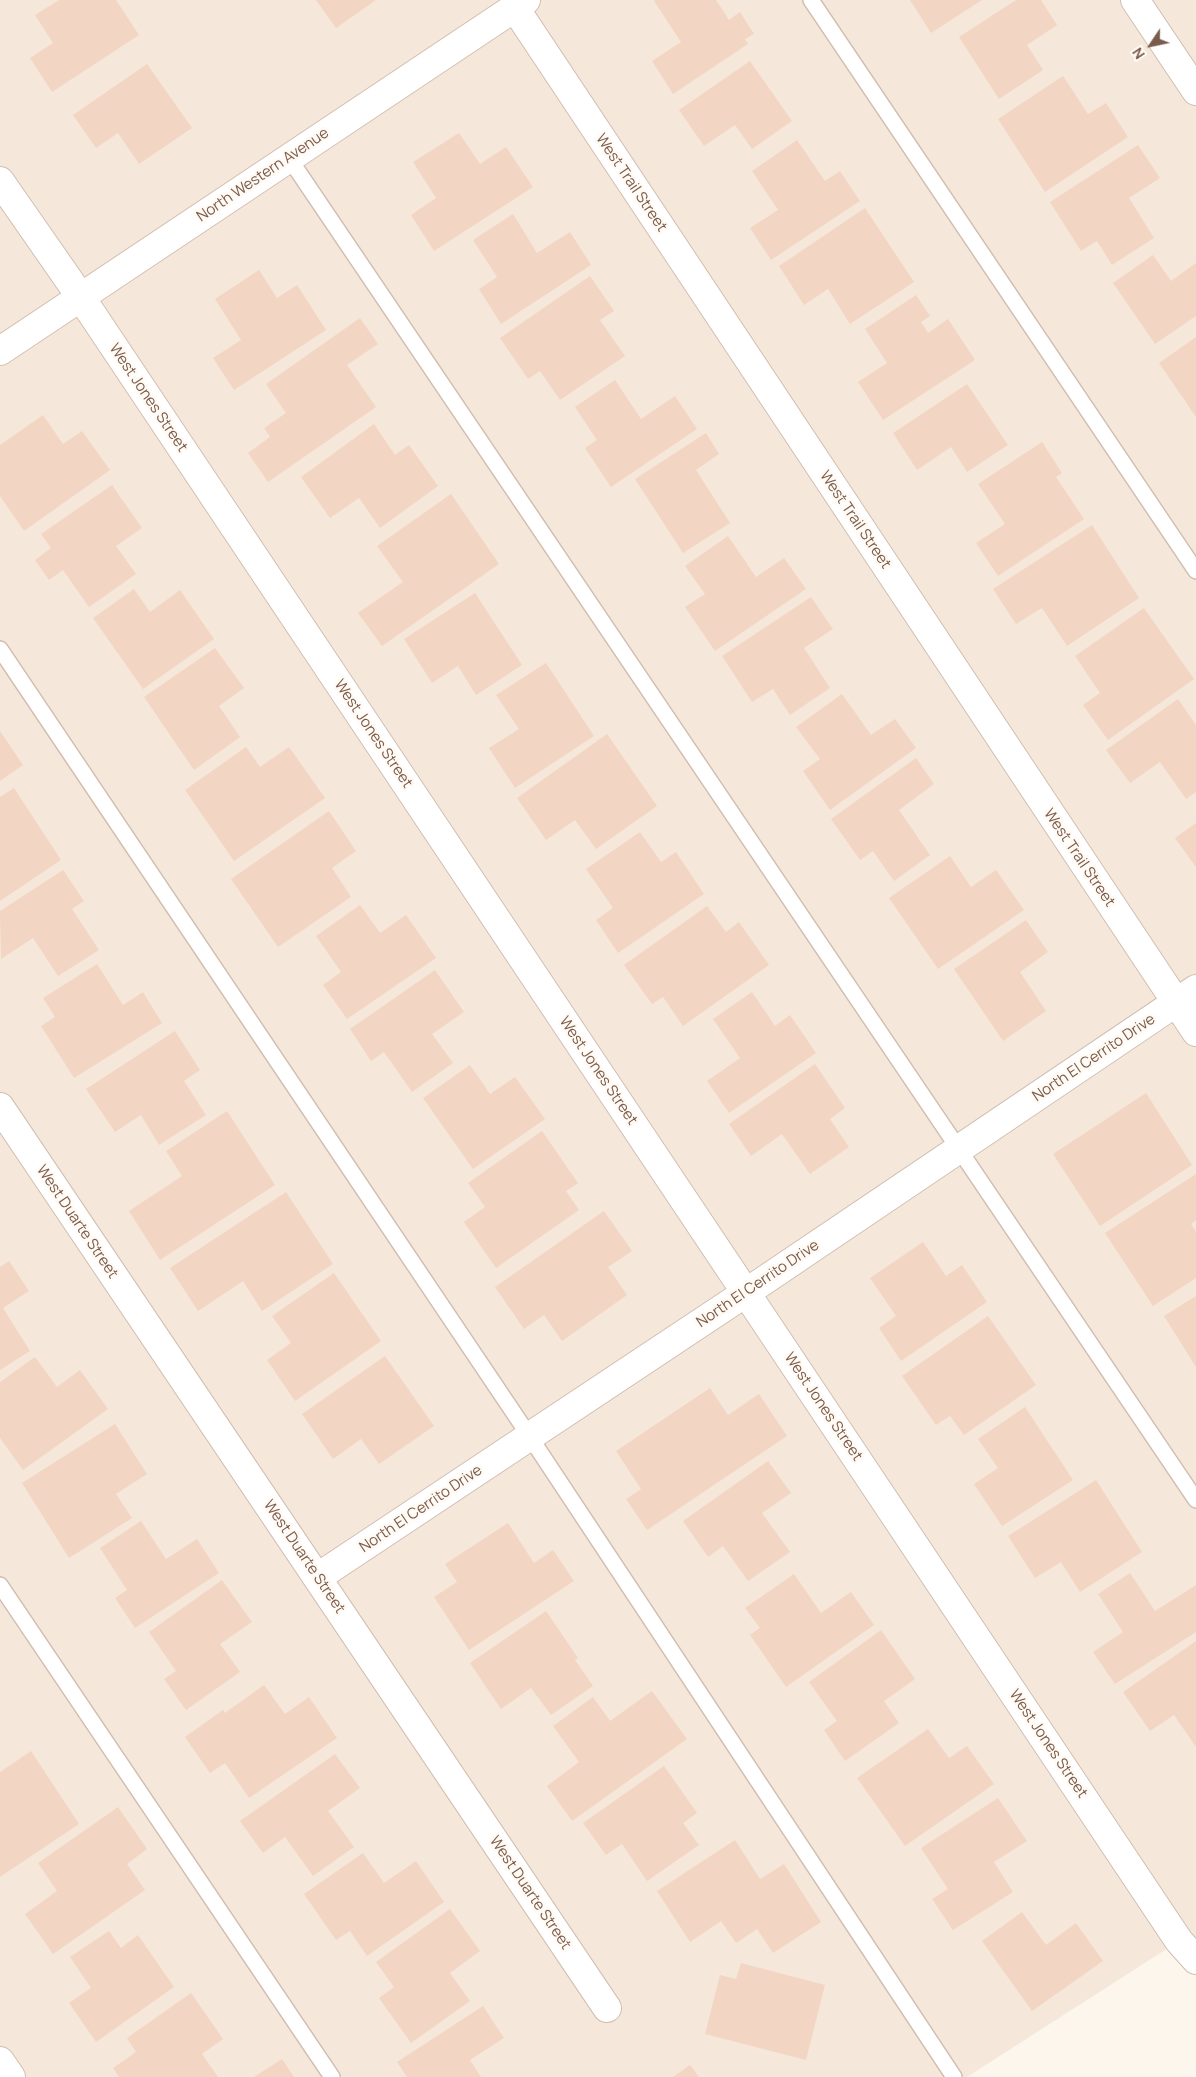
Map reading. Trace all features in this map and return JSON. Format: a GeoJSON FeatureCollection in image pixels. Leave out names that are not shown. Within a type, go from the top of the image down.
{"type":"FeatureCollection","features":[{"type":"Feature","properties":{"kind":"street"},"geometry":{"type":"LineString","coordinates":[[1135,0],[1196,91]]}},
{"type":"Feature","properties":{"kind":"street","name":"North Western Avenue"},"geometry":{"type":"LineString","coordinates":[[0,351],[517,3]]}},
{"type":"Feature","properties":{"kind":"street","name":"West Trail Street"},"geometry":{"type":"LineString","coordinates":[[517,3],[1186,996],[1196,1032]]}},
{"type":"Feature","properties":{"kind":"street","name":"West Jones Street"},"geometry":{"type":"LineString","coordinates":[[0,181],[80,296],[1179,1941],[1196,1960]]}},
{"type":"Feature","properties":{"kind":"street","name":"North El Cerrito Drive"},"geometry":{"type":"LineString","coordinates":[[318,1578],[1186,996]]}},
{"type":"Feature","properties":{"kind":"street","name":"West Duarte Street"},"geometry":{"type":"LineString","coordinates":[[0,1107],[607,2008]]}},
{"type":"Feature","properties":{"kind":"street"},"geometry":{"type":"LineString","coordinates":[[0,2061],[11,2077]]}},
{"type":"Feature","properties":{"kind":"lane"},"geometry":{"type":"LineString","coordinates":[[811,0],[1196,571]]}},
{"type":"Feature","properties":{"kind":"lane"},"geometry":{"type":"LineString","coordinates":[[289,158],[1196,1500]]}},
{"type":"Feature","properties":{"kind":"lane"},"geometry":{"type":"LineString","coordinates":[[0,649],[530,1436],[954,2077]]}},
{"type":"Feature","properties":{"kind":"lane"},"geometry":{"type":"LineString","coordinates":[[0,1584],[332,2077]]}},
{"type":"Feature","properties":{"kind":"shaded area"},"geometry":{"type":"Polygon","coordinates":[[[0,0],[1196,0],[1196,1973],[1179,1941],[967,2077],[0,2077],[0,0]]]}},
{"type":"Feature","properties":{"kind":"building"},"geometry":{"type":"Polygon","coordinates":[[[59,0],[116,0],[139,35],[52,92],[30,58],[53,43],[35,15],[59,0]]]}},
{"type":"Feature","properties":{"kind":"building"},"geometry":{"type":"Polygon","coordinates":[[[316,0],[376,0],[336,28],[316,0]]]}},
{"type":"Feature","properties":{"kind":"building"},"geometry":{"type":"Polygon","coordinates":[[[716,0],[729,20],[740,12],[754,34],[745,39],[748,44],[673,94],[652,61],[681,42],[654,1],[716,0]]]}},
{"type":"Feature","properties":{"kind":"building"},"geometry":{"type":"Polygon","coordinates":[[[910,0],[982,0],[931,33],[910,0]]]}},
{"type":"Feature","properties":{"kind":"building"},"geometry":{"type":"Polygon","coordinates":[[[1016,0],[1041,0],[1057,25],[1027,45],[1043,70],[999,99],[959,37],[1016,0]]]}},
{"type":"Feature","properties":{"kind":"building"},"geometry":{"type":"Polygon","coordinates":[[[750,61],[792,121],[752,149],[735,125],[704,146],[679,110],[750,61]]]}},
{"type":"Feature","properties":{"kind":"building"},"geometry":{"type":"Polygon","coordinates":[[[147,64],[192,128],[139,164],[118,133],[96,148],[73,115],[147,64]]]}},
{"type":"Feature","properties":{"kind":"building"},"geometry":{"type":"Polygon","coordinates":[[[1063,76],[1088,114],[1106,103],[1128,137],[1045,192],[998,119],[1063,76]]]}},
{"type":"Feature","properties":{"kind":"building"},"geometry":{"type":"Polygon","coordinates":[[[459,133],[480,164],[506,147],[533,187],[434,251],[411,215],[436,198],[413,162],[459,133]]]}},
{"type":"Feature","properties":{"kind":"building"},"geometry":{"type":"Polygon","coordinates":[[[797,140],[825,181],[840,171],[860,201],[771,260],[750,228],[778,210],[752,171],[797,140]]]}},
{"type":"Feature","properties":{"kind":"building"},"geometry":{"type":"Polygon","coordinates":[[[1138,145],[1160,178],[1129,198],[1154,238],[1112,265],[1097,241],[1081,251],[1050,202],[1138,145]]]}},
{"type":"Feature","properties":{"kind":"building"},"geometry":{"type":"Polygon","coordinates":[[[865,208],[914,282],[850,324],[828,289],[804,305],[779,266],[865,208]]]}},
{"type":"Feature","properties":{"kind":"building"},"geometry":{"type":"Polygon","coordinates":[[[513,214],[537,253],[570,232],[591,265],[501,324],[479,289],[497,277],[473,240],[513,214]]]}},
{"type":"Feature","properties":{"kind":"building"},"geometry":{"type":"Polygon","coordinates":[[[1153,255],[1171,281],[1196,263],[1196,316],[1155,344],[1113,283],[1153,255]]]}},
{"type":"Feature","properties":{"kind":"building"},"geometry":{"type":"Polygon","coordinates":[[[259,270],[277,298],[297,285],[326,330],[234,390],[213,358],[241,340],[215,299],[259,270]]]}},
{"type":"Feature","properties":{"kind":"building"},"geometry":{"type":"Polygon","coordinates":[[[590,276],[614,311],[600,320],[625,356],[560,400],[540,371],[528,379],[500,338],[590,276]]]}},
{"type":"Feature","properties":{"kind":"building"},"geometry":{"type":"Polygon","coordinates":[[[916,295],[930,316],[921,322],[928,333],[948,319],[975,360],[883,420],[858,382],[887,363],[865,329],[916,295]]]}},
{"type":"Feature","properties":{"kind":"building"},"geometry":{"type":"Polygon","coordinates":[[[360,318],[378,344],[347,365],[376,407],[268,482],[248,453],[270,437],[264,428],[286,413],[266,384],[360,318]]]}},
{"type":"Feature","properties":{"kind":"building"},"geometry":{"type":"Polygon","coordinates":[[[1196,337],[1196,417],[1159,363],[1196,337]]]}},
{"type":"Feature","properties":{"kind":"building"},"geometry":{"type":"Polygon","coordinates":[[[615,380],[641,419],[675,396],[697,429],[611,487],[585,448],[597,440],[575,407],[615,380]]]}},
{"type":"Feature","properties":{"kind":"building"},"geometry":{"type":"Polygon","coordinates":[[[967,384],[1008,445],[967,472],[951,447],[917,470],[893,433],[967,384]]]}},
{"type":"Feature","properties":{"kind":"building"},"geometry":{"type":"Polygon","coordinates":[[[43,415],[63,444],[82,431],[110,470],[24,531],[0,496],[0,445],[43,415]]]}},
{"type":"Feature","properties":{"kind":"building"},"geometry":{"type":"Polygon","coordinates":[[[374,424],[395,455],[409,445],[438,486],[380,528],[359,498],[330,518],[301,477],[374,424]]]}},
{"type":"Feature","properties":{"kind":"building"},"geometry":{"type":"Polygon","coordinates":[[[706,433],[719,454],[696,470],[730,523],[683,553],[635,479],[706,433]]]}},
{"type":"Feature","properties":{"kind":"building"},"geometry":{"type":"Polygon","coordinates":[[[1042,442],[1062,473],[1056,477],[1084,519],[998,576],[976,543],[1005,524],[978,484],[1042,442]]]}},
{"type":"Feature","properties":{"kind":"building"},"geometry":{"type":"Polygon","coordinates":[[[112,485],[142,528],[116,546],[136,574],[89,607],[63,570],[49,580],[35,560],[51,548],[41,534],[112,485]]]}},
{"type":"Feature","properties":{"kind":"building"},"geometry":{"type":"Polygon","coordinates":[[[451,494],[499,564],[382,646],[358,613],[403,582],[377,546],[451,494]]]}},
{"type":"Feature","properties":{"kind":"building"},"geometry":{"type":"Polygon","coordinates":[[[1092,525],[1139,598],[1067,646],[1042,608],[1016,624],[993,589],[1092,525]]]}},
{"type":"Feature","properties":{"kind":"building"},"geometry":{"type":"Polygon","coordinates":[[[728,536],[756,577],[784,558],[806,589],[715,651],[685,607],[705,594],[685,566],[728,536]]]}},
{"type":"Feature","properties":{"kind":"building"},"geometry":{"type":"Polygon","coordinates":[[[134,589],[150,612],[180,590],[214,639],[143,689],[93,618],[134,589]]]}},
{"type":"Feature","properties":{"kind":"building"},"geometry":{"type":"Polygon","coordinates":[[[475,593],[522,665],[476,695],[458,666],[432,683],[404,639],[475,593]]]}},
{"type":"Feature","properties":{"kind":"building"},"geometry":{"type":"Polygon","coordinates":[[[811,597],[833,629],[804,648],[830,688],[790,715],[773,689],[752,702],[722,656],[811,597]]]}},
{"type":"Feature","properties":{"kind":"building"},"geometry":{"type":"Polygon","coordinates":[[[1144,608],[1194,679],[1108,740],[1083,705],[1100,693],[1075,656],[1144,608]]]}},
{"type":"Feature","properties":{"kind":"building"},"geometry":{"type":"Polygon","coordinates":[[[215,648],[244,688],[219,706],[240,737],[194,770],[144,697],[215,648]]]}},
{"type":"Feature","properties":{"kind":"building"},"geometry":{"type":"Polygon","coordinates":[[[546,663],[594,736],[515,788],[489,748],[519,729],[496,695],[546,663]]]}},
{"type":"Feature","properties":{"kind":"building"},"geometry":{"type":"Polygon","coordinates":[[[842,694],[871,735],[895,719],[916,748],[830,810],[803,771],[820,759],[796,727],[842,694]]]}},
{"type":"Feature","properties":{"kind":"building"},"geometry":{"type":"Polygon","coordinates":[[[1178,699],[1196,725],[1196,792],[1186,799],[1160,762],[1130,783],[1106,750],[1178,699]]]}},
{"type":"Feature","properties":{"kind":"building"},"geometry":{"type":"Polygon","coordinates":[[[0,731],[23,765],[0,781],[0,731]]]}},
{"type":"Feature","properties":{"kind":"building"},"geometry":{"type":"Polygon","coordinates":[[[607,734],[657,806],[596,849],[575,820],[546,840],[517,798],[607,734]]]}},
{"type":"Feature","properties":{"kind":"building"},"geometry":{"type":"Polygon","coordinates":[[[246,747],[260,767],[289,747],[325,798],[234,861],[185,790],[246,747]]]}},
{"type":"Feature","properties":{"kind":"building"},"geometry":{"type":"Polygon","coordinates":[[[916,758],[934,784],[899,810],[930,855],[894,881],[873,851],[860,860],[831,819],[916,758]]]}},
{"type":"Feature","properties":{"kind":"building"},"geometry":{"type":"Polygon","coordinates":[[[14,788],[61,860],[0,901],[0,797],[14,788]]]}},
{"type":"Feature","properties":{"kind":"building"},"geometry":{"type":"Polygon","coordinates":[[[329,811],[356,851],[332,868],[351,897],[278,947],[231,879],[329,811]]]}},
{"type":"Feature","properties":{"kind":"building"},"geometry":{"type":"Polygon","coordinates":[[[1196,823],[1196,867],[1175,838],[1196,823]]]}},
{"type":"Feature","properties":{"kind":"building"},"geometry":{"type":"Polygon","coordinates":[[[640,832],[661,862],[676,852],[704,894],[618,953],[596,920],[613,908],[586,869],[640,832]]]}},
{"type":"Feature","properties":{"kind":"building"},"geometry":{"type":"Polygon","coordinates":[[[950,856],[971,887],[996,870],[1024,910],[938,969],[889,898],[950,856]]]}},
{"type":"Feature","properties":{"kind":"building"},"geometry":{"type":"Polygon","coordinates":[[[63,870],[84,901],[72,909],[99,950],[58,976],[33,938],[1,959],[0,911],[63,870]]]}},
{"type":"Feature","properties":{"kind":"building"},"geometry":{"type":"Polygon","coordinates":[[[360,905],[380,933],[406,915],[436,958],[347,1019],[323,985],[341,972],[316,936],[360,905]]]}},
{"type":"Feature","properties":{"kind":"building"},"geometry":{"type":"Polygon","coordinates":[[[707,906],[726,932],[739,922],[769,965],[683,1026],[663,997],[652,1004],[624,965],[707,906]]]}},
{"type":"Feature","properties":{"kind":"building"},"geometry":{"type":"Polygon","coordinates":[[[1026,920],[1048,952],[1020,972],[1046,1011],[1003,1041],[954,969],[1026,920]]]}},
{"type":"Feature","properties":{"kind":"building"},"geometry":{"type":"Polygon","coordinates":[[[97,964],[123,1005],[143,992],[162,1023],[74,1078],[41,1026],[55,1017],[43,998],[97,964]]]}},
{"type":"Feature","properties":{"kind":"building"},"geometry":{"type":"Polygon","coordinates":[[[435,970],[464,1012],[432,1034],[453,1063],[412,1092],[384,1052],[371,1061],[350,1029],[435,970]]]}},
{"type":"Feature","properties":{"kind":"building"},"geometry":{"type":"Polygon","coordinates":[[[752,992],[775,1026],[790,1015],[816,1053],[729,1113],[707,1081],[740,1058],[713,1019],[752,992]]]}},
{"type":"Feature","properties":{"kind":"building"},"geometry":{"type":"Polygon","coordinates":[[[175,1031],[200,1070],[184,1081],[206,1115],[159,1145],[141,1115],[115,1132],[86,1089],[175,1031]]]}},
{"type":"Feature","properties":{"kind":"building"},"geometry":{"type":"Polygon","coordinates":[[[815,1064],[845,1108],[830,1119],[849,1147],[810,1174],[782,1134],[751,1156],[729,1124],[815,1064]]]}},
{"type":"Feature","properties":{"kind":"building"},"geometry":{"type":"Polygon","coordinates":[[[470,1065],[490,1094],[515,1077],[545,1119],[473,1169],[423,1098],[470,1065]]]}},
{"type":"Feature","properties":{"kind":"building"},"geometry":{"type":"Polygon","coordinates":[[[1146,1093],[1192,1165],[1100,1226],[1053,1154],[1146,1093]]]}},
{"type":"Feature","properties":{"kind":"building"},"geometry":{"type":"Polygon","coordinates":[[[227,1111],[275,1185],[160,1260],[129,1211],[182,1176],[166,1151],[227,1111]]]}},
{"type":"Feature","properties":{"kind":"building"},"geometry":{"type":"Polygon","coordinates":[[[542,1131],[578,1183],[566,1191],[579,1210],[496,1268],[464,1222],[485,1207],[468,1183],[542,1131]]]}},
{"type":"Feature","properties":{"kind":"building"},"geometry":{"type":"Polygon","coordinates":[[[1196,1174],[1196,1220],[1191,1224],[1196,1232],[1196,1278],[1153,1306],[1105,1233],[1196,1174]]]}},
{"type":"Feature","properties":{"kind":"building"},"geometry":{"type":"Polygon","coordinates":[[[286,1192],[333,1264],[262,1311],[243,1281],[198,1311],[170,1268],[286,1192]]]}},
{"type":"Feature","properties":{"kind":"building"},"geometry":{"type":"Polygon","coordinates":[[[604,1211],[632,1251],[608,1267],[627,1295],[562,1341],[544,1315],[524,1329],[495,1287],[604,1211]]]}},
{"type":"Feature","properties":{"kind":"building"},"geometry":{"type":"Polygon","coordinates":[[[923,1242],[946,1276],[962,1265],[987,1302],[901,1361],[879,1328],[896,1316],[870,1278],[923,1242]]]}},
{"type":"Feature","properties":{"kind":"building"},"geometry":{"type":"Polygon","coordinates":[[[9,1261],[29,1291],[3,1308],[30,1351],[0,1370],[0,1267],[9,1261]]]}},
{"type":"Feature","properties":{"kind":"building"},"geometry":{"type":"Polygon","coordinates":[[[334,1273],[381,1341],[295,1401],[267,1360],[291,1343],[272,1316],[334,1273]]]}},
{"type":"Feature","properties":{"kind":"building"},"geometry":{"type":"Polygon","coordinates":[[[1196,1296],[1196,1367],[1164,1316],[1196,1296]]]}},
{"type":"Feature","properties":{"kind":"building"},"geometry":{"type":"Polygon","coordinates":[[[988,1316],[1036,1385],[964,1435],[950,1416],[936,1425],[902,1376],[988,1316]]]}},
{"type":"Feature","properties":{"kind":"building"},"geometry":{"type":"Polygon","coordinates":[[[385,1356],[434,1426],[379,1464],[361,1439],[333,1459],[302,1414],[385,1356]]]}},
{"type":"Feature","properties":{"kind":"building"},"geometry":{"type":"Polygon","coordinates":[[[35,1357],[57,1387],[80,1370],[108,1409],[23,1470],[0,1438],[0,1382],[35,1357]]]}},
{"type":"Feature","properties":{"kind":"building"},"geometry":{"type":"Polygon","coordinates":[[[710,1388],[728,1415],[759,1394],[787,1436],[647,1530],[626,1499],[641,1489],[616,1451],[710,1388]]]}},
{"type":"Feature","properties":{"kind":"building"},"geometry":{"type":"Polygon","coordinates":[[[1025,1407],[1073,1480],[1002,1526],[974,1484],[998,1468],[978,1439],[1025,1407]]]}},
{"type":"Feature","properties":{"kind":"building"},"geometry":{"type":"Polygon","coordinates":[[[115,1424],[147,1474],[116,1494],[132,1518],[69,1558],[22,1483],[115,1424]]]}},
{"type":"Feature","properties":{"kind":"building"},"geometry":{"type":"Polygon","coordinates":[[[768,1461],[791,1493],[762,1513],[790,1552],[748,1581],[723,1546],[708,1557],[683,1521],[768,1461]]]}},
{"type":"Feature","properties":{"kind":"building"},"geometry":{"type":"Polygon","coordinates":[[[1096,1480],[1142,1552],[1080,1592],[1061,1562],[1035,1578],[1008,1536],[1096,1480]]]}},
{"type":"Feature","properties":{"kind":"building"},"geometry":{"type":"Polygon","coordinates":[[[141,1521],[166,1559],[197,1539],[219,1573],[135,1628],[115,1598],[127,1590],[100,1548],[141,1521]]]}},
{"type":"Feature","properties":{"kind":"building"},"geometry":{"type":"Polygon","coordinates":[[[508,1523],[534,1563],[553,1550],[574,1581],[469,1650],[434,1597],[457,1582],[445,1564],[508,1523]]]}},
{"type":"Feature","properties":{"kind":"building"},"geometry":{"type":"Polygon","coordinates":[[[1130,1573],[1155,1611],[1196,1585],[1196,1632],[1115,1684],[1093,1652],[1123,1632],[1098,1594],[1130,1573]]]}},
{"type":"Feature","properties":{"kind":"building"},"geometry":{"type":"Polygon","coordinates":[[[794,1574],[821,1613],[851,1592],[874,1625],[786,1687],[750,1635],[760,1628],[745,1608],[794,1574]]]}},
{"type":"Feature","properties":{"kind":"building"},"geometry":{"type":"Polygon","coordinates":[[[222,1580],[252,1622],[220,1644],[240,1672],[186,1710],[164,1679],[176,1671],[149,1632],[222,1580]]]}},
{"type":"Feature","properties":{"kind":"building"},"geometry":{"type":"Polygon","coordinates":[[[546,1611],[578,1658],[575,1660],[593,1686],[551,1715],[531,1688],[501,1709],[470,1663],[546,1611]]]}},
{"type":"Feature","properties":{"kind":"building"},"geometry":{"type":"Polygon","coordinates":[[[881,1630],[915,1679],[884,1701],[899,1723],[845,1761],[824,1730],[837,1721],[809,1682],[881,1630]]]}},
{"type":"Feature","properties":{"kind":"building"},"geometry":{"type":"Polygon","coordinates":[[[1196,1641],[1196,1747],[1174,1715],[1150,1731],[1123,1692],[1196,1641]]]}},
{"type":"Feature","properties":{"kind":"building"},"geometry":{"type":"Polygon","coordinates":[[[264,1685],[285,1714],[309,1697],[337,1738],[249,1798],[225,1763],[210,1773],[185,1737],[223,1710],[225,1713],[264,1685]]]}},
{"type":"Feature","properties":{"kind":"building"},"geometry":{"type":"Polygon","coordinates":[[[652,1691],[687,1739],[572,1821],[547,1786],[579,1762],[553,1726],[593,1697],[610,1721],[652,1691]]]}},
{"type":"Feature","properties":{"kind":"building"},"geometry":{"type":"Polygon","coordinates":[[[928,1729],[949,1758],[967,1746],[994,1784],[905,1846],[857,1778],[928,1729]]]}},
{"type":"Feature","properties":{"kind":"building"},"geometry":{"type":"Polygon","coordinates":[[[31,1751],[79,1824],[0,1877],[0,1772],[31,1751]]]}},
{"type":"Feature","properties":{"kind":"building"},"geometry":{"type":"Polygon","coordinates":[[[335,1754],[360,1788],[328,1811],[354,1847],[313,1876],[285,1837],[263,1853],[240,1821],[335,1754]]]}},
{"type":"Feature","properties":{"kind":"building"},"geometry":{"type":"Polygon","coordinates":[[[664,1766],[697,1813],[683,1823],[699,1845],[647,1881],[622,1844],[606,1855],[583,1823],[664,1766]]]}},
{"type":"Feature","properties":{"kind":"building"},"geometry":{"type":"Polygon","coordinates":[[[998,1798],[1027,1841],[994,1862],[1013,1892],[953,1930],[932,1899],[948,1889],[921,1848],[998,1798]]]}},
{"type":"Feature","properties":{"kind":"building"},"geometry":{"type":"Polygon","coordinates":[[[118,1807],[147,1849],[127,1864],[145,1890],[53,1954],[25,1914],[57,1891],[38,1863],[118,1807]]]}},
{"type":"Feature","properties":{"kind":"building"},"geometry":{"type":"Polygon","coordinates":[[[735,1840],[760,1879],[784,1864],[821,1922],[773,1953],[757,1929],[736,1943],[721,1921],[690,1942],[657,1891],[735,1840]]]}},
{"type":"Feature","properties":{"kind":"building"},"geometry":{"type":"Polygon","coordinates":[[[363,1853],[384,1883],[416,1861],[444,1902],[367,1956],[350,1931],[336,1940],[304,1894],[363,1853]]]}},
{"type":"Feature","properties":{"kind":"building"},"geometry":{"type":"Polygon","coordinates":[[[450,1909],[480,1951],[450,1973],[470,2001],[411,2043],[379,1998],[394,1987],[376,1962],[450,1909]]]}},
{"type":"Feature","properties":{"kind":"building"},"geometry":{"type":"Polygon","coordinates":[[[1022,1912],[1046,1945],[1076,1923],[1103,1961],[1032,2011],[982,1941],[1022,1912]]]}},
{"type":"Feature","properties":{"kind":"building"},"geometry":{"type":"Polygon","coordinates":[[[109,1931],[121,1948],[138,1935],[174,1987],[96,2042],[69,2003],[91,1988],[70,1957],[109,1931]]]}},
{"type":"Feature","properties":{"kind":"building"},"geometry":{"type":"Polygon","coordinates":[[[741,1963],[825,1985],[806,2060],[705,2034],[720,1975],[736,1979],[741,1963]]]}},
{"type":"Feature","properties":{"kind":"building"},"geometry":{"type":"Polygon","coordinates":[[[191,1993],[223,2039],[202,2054],[218,2077],[119,2077],[113,2068],[136,2052],[127,2038],[191,1993]]]}},
{"type":"Feature","properties":{"kind":"building"},"geometry":{"type":"Polygon","coordinates":[[[483,2006],[504,2038],[470,2060],[481,2077],[407,2077],[397,2062],[483,2006]]]}},
{"type":"Feature","properties":{"kind":"building"},"geometry":{"type":"Polygon","coordinates":[[[282,2059],[294,2077],[254,2077],[282,2059]]]}},
{"type":"Feature","properties":{"kind":"building"},"geometry":{"type":"Polygon","coordinates":[[[690,2065],[699,2077],[673,2077],[690,2065]]]}}]}
